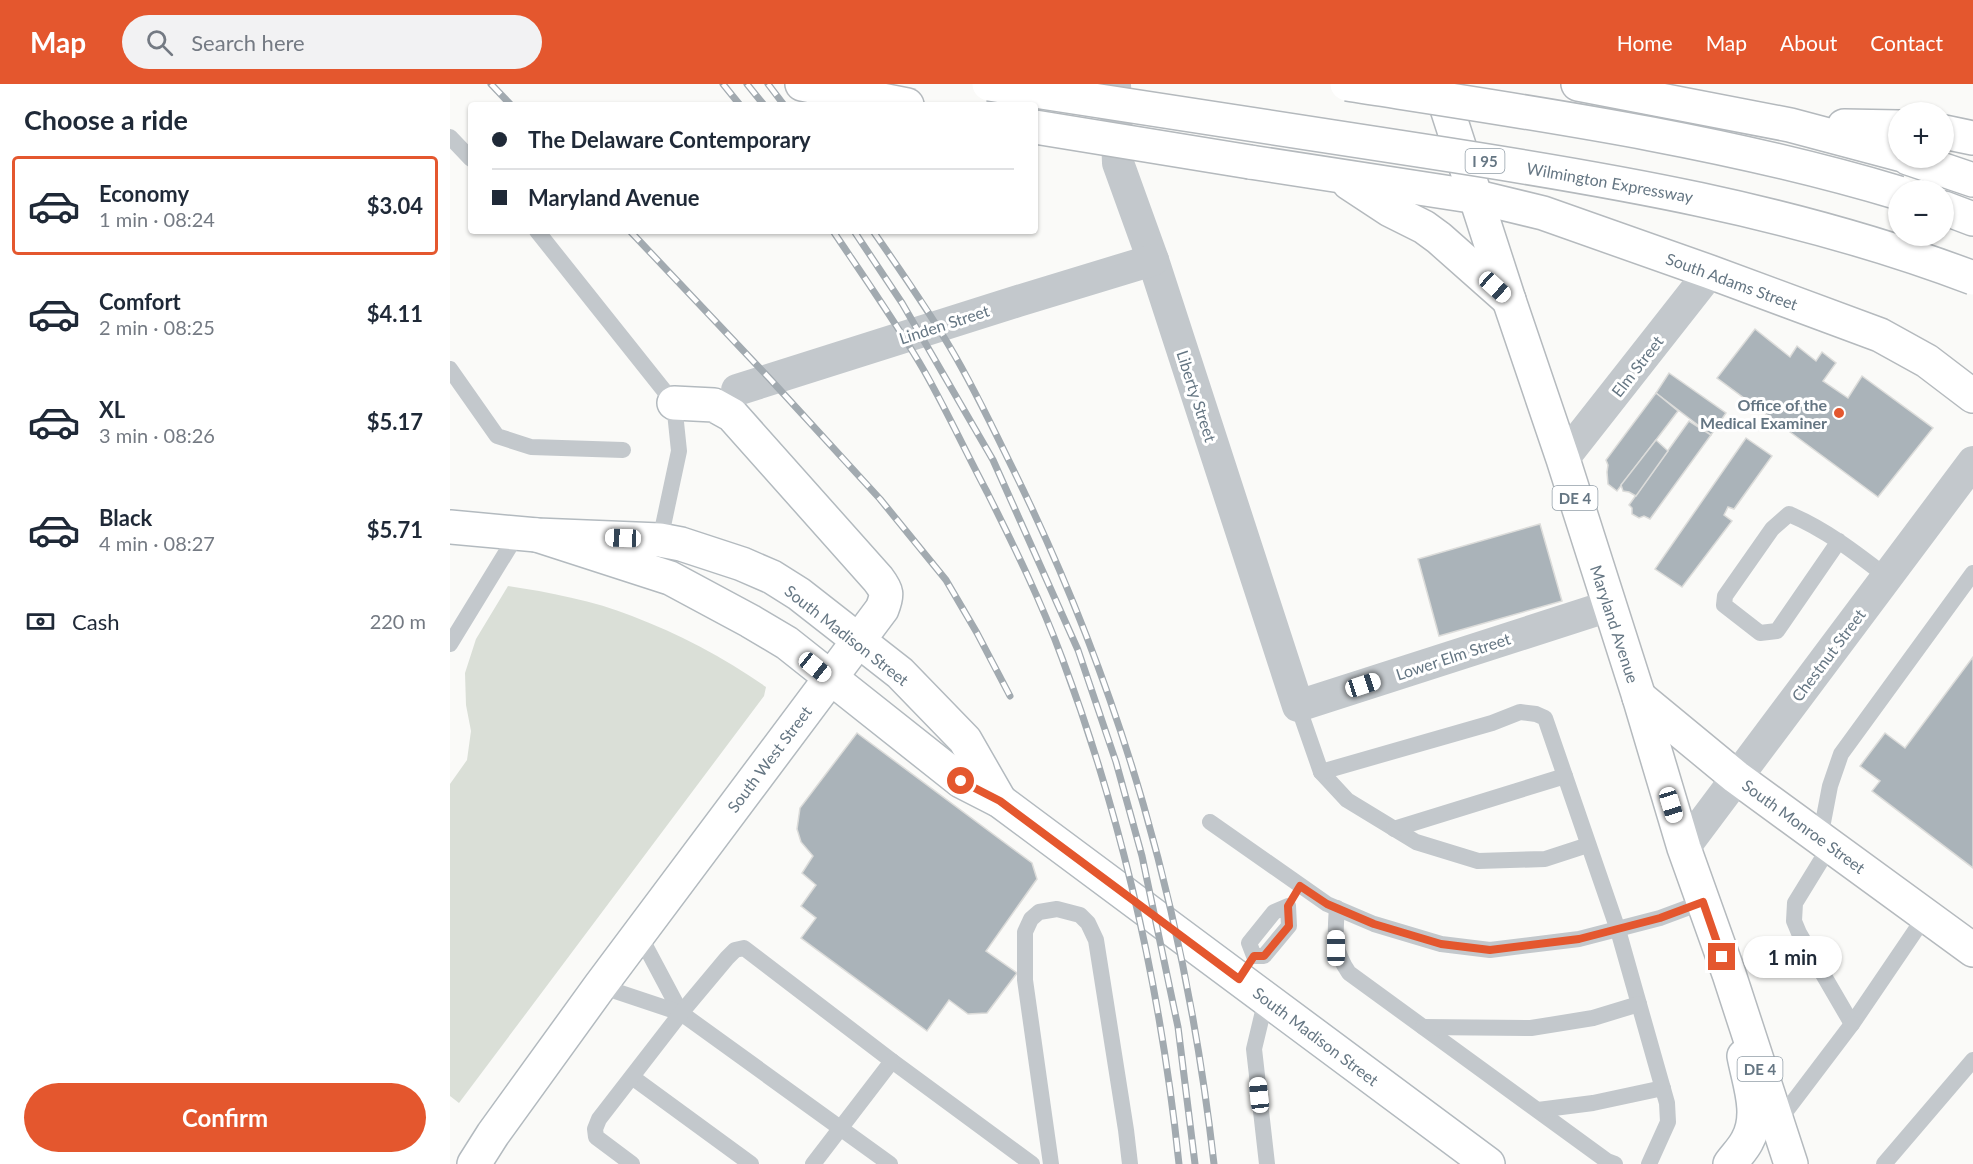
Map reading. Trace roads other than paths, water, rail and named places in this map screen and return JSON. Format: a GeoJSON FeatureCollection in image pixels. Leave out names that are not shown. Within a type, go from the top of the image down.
{"type":"FeatureCollection","features":[{"type":"Feature","properties":{"kind":"main road"},"geometry":{"type":"LineString","coordinates":[[802,84],[893,102]]}},
{"type":"Feature","properties":{"kind":"main road","name":"Wilmington Expressway"},"geometry":{"type":"LineString","coordinates":[[989,84],[1510,164],[1648,188],[1831,230],[1973,278]]}},
{"type":"Feature","properties":{"kind":"main road"},"geometry":{"type":"LineString","coordinates":[[1347,84],[1718,146],[1784,161],[1888,190]]}},
{"type":"Feature","properties":{"kind":"main road","name":"Maryland Avenue"},"geometry":{"type":"LineString","coordinates":[[1439,84],[1563,459],[1639,697],[1684,848],[1729,974],[1791,1164]]}},
{"type":"Feature","properties":{"kind":"main road"},"geometry":{"type":"LineString","coordinates":[[1578,84],[1790,125],[1888,151]]}},
{"type":"Feature","properties":{"kind":"main road"},"geometry":{"type":"LineString","coordinates":[[1790,125],[1888,127]]}},
{"type":"Feature","properties":{"kind":"main road"},"geometry":{"type":"LineString","coordinates":[[1038,127],[1341,177],[1393,197],[1424,227],[1509,300]]}},
{"type":"Feature","properties":{"kind":"main road"},"geometry":{"type":"LineString","coordinates":[[1954,134],[1973,138]]}},
{"type":"Feature","properties":{"kind":"main road"},"geometry":{"type":"LineString","coordinates":[[1938,168],[1973,180]]}},
{"type":"Feature","properties":{"kind":"main road","name":"South Adams Street"},"geometry":{"type":"LineString","coordinates":[[1393,197],[1477,197],[1543,213],[1880,335],[1927,361],[1973,396]]}},
{"type":"Feature","properties":{"kind":"main road"},"geometry":{"type":"LineString","coordinates":[[1954,212],[1973,219]]}},
{"type":"Feature","properties":{"kind":"main road","name":"South West Street"},"geometry":{"type":"LineString","coordinates":[[474,1164],[600,986],[882,609],[886,600],[886,590],[878,579],[732,415],[714,405],[674,403]]}},
{"type":"Feature","properties":{"kind":"main road","name":"South Madison Street"},"geometry":{"type":"LineString","coordinates":[[450,527],[527,534],[660,540],[681,544],[742,564],[772,577],[799,594],[900,673],[965,740],[1000,801]]}},
{"type":"Feature","properties":{"kind":"main road","name":"South Madison Street"},"geometry":{"type":"LineString","coordinates":[[527,534],[670,578],[787,643],[961,781],[1000,801],[1246,967],[1266,999],[1488,1164]]}},
{"type":"Feature","properties":{"kind":"main road","name":"South Monroe Street"},"geometry":{"type":"LineString","coordinates":[[1639,697],[1736,777],[1973,950]]}},
{"type":"Feature","properties":{"kind":"main road"},"geometry":{"type":"LineString","coordinates":[[1729,974],[1755,1110],[1748,1140],[1730,1164]]}},
{"type":"Feature","properties":{"kind":"main road"},"geometry":{"type":"LineString","coordinates":[[450,1150],[469,1164]]}},
{"type":"Feature","properties":{"kind":"street","name":"Liberty Street"},"geometry":{"type":"LineString","coordinates":[[1115,84],[1118,163],[1153,260],[1298,706]]}},
{"type":"Feature","properties":{"kind":"street","name":"Linden Street"},"geometry":{"type":"LineString","coordinates":[[737,390],[1153,260]]}},
{"type":"Feature","properties":{"kind":"street","name":"Elm Street"},"geometry":{"type":"LineString","coordinates":[[1563,459],[1710,272]]}},
{"type":"Feature","properties":{"kind":"street","name":"Chestnut Street"},"geometry":{"type":"LineString","coordinates":[[1684,848],[1973,462]]}},
{"type":"Feature","properties":{"kind":"street","name":"Lower Elm Street"},"geometry":{"type":"LineString","coordinates":[[1298,706],[1609,606]]}},
{"type":"Feature","properties":{"kind":"lane"},"geometry":{"type":"LineString","coordinates":[[450,137],[468,156]]}},
{"type":"Feature","properties":{"kind":"lane"},"geometry":{"type":"LineString","coordinates":[[539,234],[674,403],[679,451],[660,540]]}},
{"type":"Feature","properties":{"kind":"lane"},"geometry":{"type":"LineString","coordinates":[[450,369],[497,436],[531,447],[623,450]]}},
{"type":"Feature","properties":{"kind":"lane"},"geometry":{"type":"LineString","coordinates":[[1839,542],[1777,631],[1760,633],[1724,605],[1725,596],[1738,577],[1772,530],[1789,514],[1809,522],[1839,542],[1887,577]]}},
{"type":"Feature","properties":{"kind":"lane"},"geometry":{"type":"LineString","coordinates":[[450,644],[527,534]]}},
{"type":"Feature","properties":{"kind":"lane"},"geometry":{"type":"LineString","coordinates":[[1852,1024],[1799,933],[1794,921],[1795,903],[1825,842],[1830,786],[1840,754],[1973,573]]}},
{"type":"Feature","properties":{"kind":"lane"},"geometry":{"type":"LineString","coordinates":[[1298,706],[1321,772],[1347,800],[1416,842],[1478,861],[1545,860],[1588,845]]}},
{"type":"Feature","properties":{"kind":"lane"},"geometry":{"type":"LineString","coordinates":[[1321,772],[1492,723],[1520,712],[1545,718],[1618,930],[1668,1103],[1668,1122],[1649,1164]]}},
{"type":"Feature","properties":{"kind":"lane"},"geometry":{"type":"LineString","coordinates":[[1394,829],[1565,777]]}},
{"type":"Feature","properties":{"kind":"lane"},"geometry":{"type":"LineString","coordinates":[[1210,822],[1327,904],[1374,924],[1441,944],[1490,950],[1579,939],[1660,918],[1703,902]]}},
{"type":"Feature","properties":{"kind":"lane"},"geometry":{"type":"LineString","coordinates":[[1246,967],[1264,956],[1289,926],[1288,906],[1300,886]]}},
{"type":"Feature","properties":{"kind":"lane"},"geometry":{"type":"LineString","coordinates":[[1337,908],[1336,948],[1340,960],[1349,973],[1607,1161],[1615,1164]]}},
{"type":"Feature","properties":{"kind":"lane"},"geometry":{"type":"LineString","coordinates":[[1051,1164],[1024,980],[1025,932],[1031,919],[1039,912],[1058,909],[1080,915],[1088,923],[1096,940],[1130,1164]]}},
{"type":"Feature","properties":{"kind":"lane"},"geometry":{"type":"LineString","coordinates":[[1777,1123],[1812,1079],[1826,1055],[1852,1024],[1926,915]]}},
{"type":"Feature","properties":{"kind":"lane"},"geometry":{"type":"LineString","coordinates":[[639,934],[681,1013]]}},
{"type":"Feature","properties":{"kind":"lane"},"geometry":{"type":"LineString","coordinates":[[632,1164],[596,1137],[595,1129],[599,1119],[727,958],[735,950],[744,948],[1032,1164]]}},
{"type":"Feature","properties":{"kind":"lane"},"geometry":{"type":"LineString","coordinates":[[600,986],[681,1013],[890,1164]]}},
{"type":"Feature","properties":{"kind":"lane"},"geometry":{"type":"LineString","coordinates":[[1266,999],[1254,1048],[1267,1164]]}},
{"type":"Feature","properties":{"kind":"lane"},"geometry":{"type":"LineString","coordinates":[[1423,1027],[1531,1028],[1593,1018],[1639,1004]]}},
{"type":"Feature","properties":{"kind":"lane"},"geometry":{"type":"LineString","coordinates":[[1884,1164],[1973,1060]]}},
{"type":"Feature","properties":{"kind":"lane"},"geometry":{"type":"LineString","coordinates":[[813,1164],[892,1061]]}},
{"type":"Feature","properties":{"kind":"lane"},"geometry":{"type":"LineString","coordinates":[[632,1077],[750,1164]]}},
{"type":"Feature","properties":{"kind":"lane"},"geometry":{"type":"LineString","coordinates":[[1538,1110],[1593,1103],[1663,1088]]}},
{"type":"Feature","properties":{"kind":"railway"},"geometry":{"type":"LineString","coordinates":[[491,84],[508,102]]}},
{"type":"Feature","properties":{"kind":"railway"},"geometry":{"type":"LineString","coordinates":[[723,84],[738,102]]}},
{"type":"Feature","properties":{"kind":"railway"},"geometry":{"type":"LineString","coordinates":[[747,84],[762,102]]}},
{"type":"Feature","properties":{"kind":"railway"},"geometry":{"type":"LineString","coordinates":[[768,84],[782,102]]}},
{"type":"Feature","properties":{"kind":"railway"},"geometry":{"type":"LineString","coordinates":[[633,234],[880,499],[946,580],[1010,696]]}},
{"type":"Feature","properties":{"kind":"railway"},"geometry":{"type":"LineString","coordinates":[[835,234],[898,329],[937,394],[1017,553],[1062,658],[1103,782],[1137,907],[1162,1035],[1179,1164]]}},
{"type":"Feature","properties":{"kind":"railway"},"geometry":{"type":"LineString","coordinates":[[856,234],[902,303],[993,460],[1078,650],[1116,762],[1142,856],[1178,1027],[1195,1164]]}},
{"type":"Feature","properties":{"kind":"railway"},"geometry":{"type":"LineString","coordinates":[[875,234],[932,319],[975,392],[1050,549],[1086,634],[1117,719],[1144,806],[1167,893],[1202,1072],[1214,1164]]}},
{"type":"Feature","properties":{"kind":"place","name":"Office of the Medical Examiner"},"geometry":{"type":"Point","coordinates":[1839,413]}}]}
